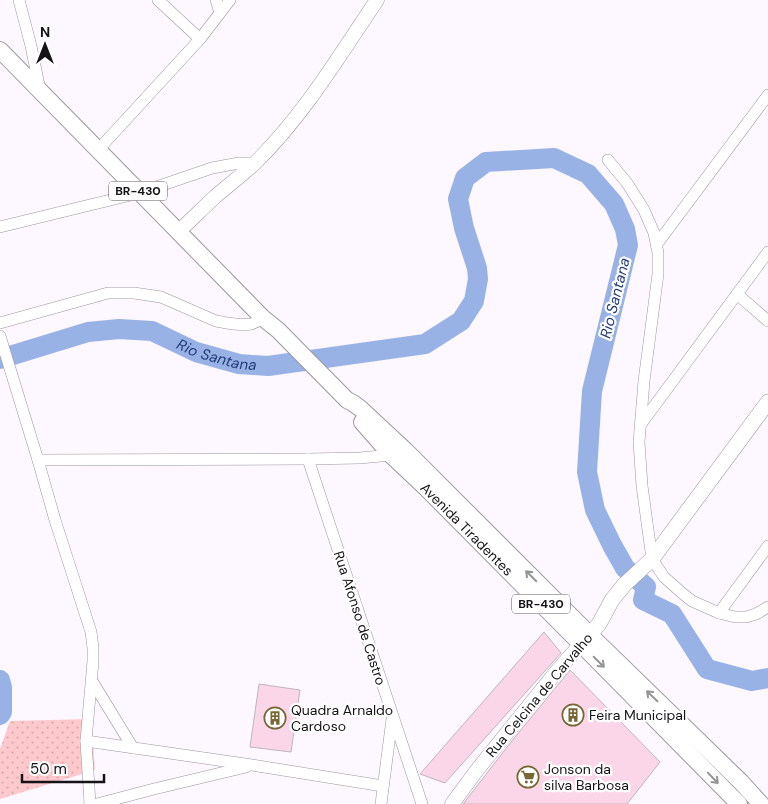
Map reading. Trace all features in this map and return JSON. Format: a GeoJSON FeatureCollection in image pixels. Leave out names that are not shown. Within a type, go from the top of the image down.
{"type":"FeatureCollection","features":[{"type":"Feature","properties":{"kind":"main road","name":"BR-430"},"geometry":{"type":"LineString","coordinates":[[0,50],[139,193],[347,400],[361,420],[398,452],[586,639],[741,782],[761,804]]}},
{"type":"Feature","properties":{"kind":"main road","name":"Rua Celcina de Carvalho"},"geometry":{"type":"LineString","coordinates":[[586,639],[624,585],[652,559],[768,402]]}},
{"type":"Feature","properties":{"kind":"main road","name":"BR-430"},"geometry":{"type":"LineString","coordinates":[[586,639],[734,802]]}},
{"type":"Feature","properties":{"kind":"street"},"geometry":{"type":"LineString","coordinates":[[19,0],[40,90]]}},
{"type":"Feature","properties":{"kind":"street"},"geometry":{"type":"LineString","coordinates":[[158,0],[200,39]]}},
{"type":"Feature","properties":{"kind":"street"},"geometry":{"type":"LineString","coordinates":[[216,0],[220,13]]}},
{"type":"Feature","properties":{"kind":"street"},"geometry":{"type":"LineString","coordinates":[[98,150],[200,39],[230,0]]}},
{"type":"Feature","properties":{"kind":"street"},"geometry":{"type":"LineString","coordinates":[[178,232],[255,163],[295,118],[377,0]]}},
{"type":"Feature","properties":{"kind":"street"},"geometry":{"type":"LineString","coordinates":[[656,244],[768,95]]}},
{"type":"Feature","properties":{"kind":"street"},"geometry":{"type":"LineString","coordinates":[[608,160],[644,210],[654,233],[659,264],[640,425],[640,460],[652,559],[664,577],[682,593],[692,601],[719,613],[735,617],[746,617],[768,607]]}},
{"type":"Feature","properties":{"kind":"street"},"geometry":{"type":"LineString","coordinates":[[0,228],[139,193],[212,168],[239,163],[255,163]]}},
{"type":"Feature","properties":{"kind":"street"},"geometry":{"type":"LineString","coordinates":[[640,425],[768,252]]}},
{"type":"Feature","properties":{"kind":"street"},"geometry":{"type":"LineString","coordinates":[[0,322],[108,293],[134,293],[161,297],[216,321],[226,323],[252,324],[263,318]]}},
{"type":"Feature","properties":{"kind":"street"},"geometry":{"type":"LineString","coordinates":[[737,294],[768,321]]}},
{"type":"Feature","properties":{"kind":"street"},"geometry":{"type":"LineString","coordinates":[[0,338],[38,460],[54,520],[90,632],[93,648],[92,681],[86,741],[90,804]]}},
{"type":"Feature","properties":{"kind":"street"},"geometry":{"type":"LineString","coordinates":[[38,460],[308,460],[360,458],[398,452]]}},
{"type":"Feature","properties":{"kind":"street","name":"Rua Afonso de Castro"},"geometry":{"type":"LineString","coordinates":[[308,460],[422,804]]}},
{"type":"Feature","properties":{"kind":"street"},"geometry":{"type":"LineString","coordinates":[[719,613],[768,546]]}},
{"type":"Feature","properties":{"kind":"street","name":"Rua Celcina de Carvalho"},"geometry":{"type":"LineString","coordinates":[[452,804],[557,671],[586,639]]}},
{"type":"Feature","properties":{"kind":"street"},"geometry":{"type":"LineString","coordinates":[[92,681],[133,748]]}},
{"type":"Feature","properties":{"kind":"street"},"geometry":{"type":"LineString","coordinates":[[381,804],[392,715]]}},
{"type":"Feature","properties":{"kind":"street"},"geometry":{"type":"LineString","coordinates":[[86,741],[383,786]]}},
{"type":"Feature","properties":{"kind":"street"},"geometry":{"type":"LineString","coordinates":[[97,804],[154,788],[252,765]]}},
{"type":"Feature","properties":{"kind":"street"},"geometry":{"type":"LineString","coordinates":[[734,802],[741,782]]}},
{"type":"Feature","properties":{"kind":"shaded area"},"geometry":{"type":"Polygon","coordinates":[[[91,719],[95,770],[0,799],[0,749],[10,721],[91,719]]]}},
{"type":"Feature","properties":{"kind":"building"},"geometry":{"type":"Polygon","coordinates":[[[544,632],[561,653],[445,783],[420,774],[544,632]]]}},
{"type":"Feature","properties":{"kind":"building","name":"Feira Municipal"},"geometry":{"type":"Polygon","coordinates":[[[570,670],[660,762],[627,804],[463,804],[511,742],[570,670]]]}},
{"type":"Feature","properties":{"kind":"building","name":"Quadra Arnaldo Cardoso"},"geometry":{"type":"Polygon","coordinates":[[[259,684],[300,690],[291,752],[250,747],[259,684]]]}},
{"type":"Feature","properties":{"kind":"waterway","name":"Rio Santana"},"geometry":{"type":"LineString","coordinates":[[0,359],[88,332],[119,329],[152,331],[196,352],[239,364],[268,366],[425,344],[461,321],[474,301],[478,279],[477,268],[464,228],[458,199],[465,178],[486,162],[554,158],[588,174],[614,204],[625,229],[628,245],[592,391],[587,472],[595,510],[625,568],[646,587],[643,600],[672,614],[707,669],[752,681],[768,678]]}},
{"type":"Feature","properties":{"kind":"waterway","name":"Rio Santana"},"geometry":{"type":"LineString","coordinates":[[0,680],[2,687],[2,712],[0,715]]}},
{"type":"Feature","properties":{"kind":"place","name":"Feira Municipal"},"geometry":{"type":"Point","coordinates":[573,715]}},
{"type":"Feature","properties":{"kind":"place","name":"Quadra Arnaldo Cardoso"},"geometry":{"type":"Point","coordinates":[275,718]}},
{"type":"Feature","properties":{"kind":"place","name":"Jonson da silva Barbosa"},"geometry":{"type":"Point","coordinates":[528,777]}}]}
